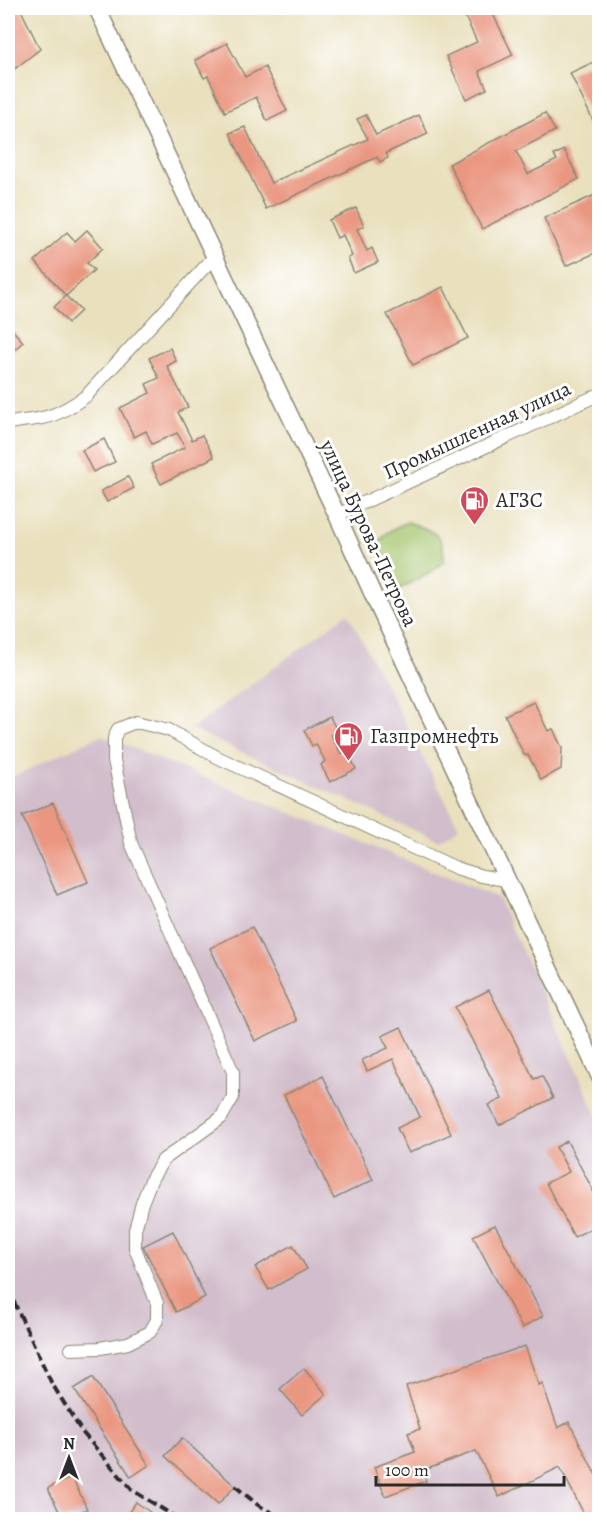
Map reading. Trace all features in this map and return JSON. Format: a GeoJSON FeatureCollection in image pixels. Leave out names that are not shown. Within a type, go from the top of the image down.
{"type":"FeatureCollection","features":[{"type":"Feature","properties":{"kind":"main road","name":"улица Бурова-Петрова"},"geometry":{"type":"LineString","coordinates":[[97,8],[600,1077]]}},
{"type":"Feature","properties":{"kind":"street"},"geometry":{"type":"LineString","coordinates":[[8,424],[50,416],[66,410],[86,396],[214,257]]}},
{"type":"Feature","properties":{"kind":"street","name":"Промышленная улица"},"geometry":{"type":"LineString","coordinates":[[337,515],[600,394]]}},
{"type":"Feature","properties":{"kind":"street"},"geometry":{"type":"LineString","coordinates":[[71,1349],[100,1348],[128,1343],[150,1332],[157,1320],[157,1303],[135,1248],[135,1230],[142,1203],[152,1178],[163,1160],[221,1118],[233,1097],[233,1072],[131,843],[114,760],[114,738],[118,729],[136,722],[169,730],[217,757],[456,868],[506,880]]}},
{"type":"Feature","properties":{"kind":"shaded area"},"geometry":{"type":"Polygon","coordinates":[[[348,613],[459,827],[438,841],[191,729],[348,613]]]}},
{"type":"Feature","properties":{"kind":"shaded area"},"geometry":{"type":"Polygon","coordinates":[[[101,735],[498,898],[599,1119],[599,1519],[8,1519],[8,779],[101,735]]]}},
{"type":"Feature","properties":{"kind":"green space"},"geometry":{"type":"Polygon","coordinates":[[[408,522],[435,534],[442,544],[444,561],[434,570],[396,591],[377,548],[382,538],[389,532],[408,522]]]}},
{"type":"Feature","properties":{"kind":"building"},"geometry":{"type":"Polygon","coordinates":[[[8,8],[20,8],[40,49],[8,74],[8,8]]]}},
{"type":"Feature","properties":{"kind":"building"},"geometry":{"type":"Polygon","coordinates":[[[461,8],[490,8],[513,55],[479,71],[487,89],[466,99],[446,56],[477,42],[461,8]]]}},
{"type":"Feature","properties":{"kind":"building"},"geometry":{"type":"Polygon","coordinates":[[[227,43],[245,77],[265,67],[287,111],[267,121],[256,97],[225,112],[208,76],[204,78],[195,60],[227,43]]]}},
{"type":"Feature","properties":{"kind":"building"},"geometry":{"type":"Polygon","coordinates":[[[600,59],[600,135],[570,73],[600,59]]]}},
{"type":"Feature","properties":{"kind":"building"},"geometry":{"type":"Polygon","coordinates":[[[545,113],[555,131],[516,151],[528,174],[557,160],[554,155],[564,150],[579,179],[482,229],[449,164],[545,113]]]}},
{"type":"Feature","properties":{"kind":"building"},"geometry":{"type":"Polygon","coordinates":[[[366,115],[376,135],[419,115],[428,134],[386,153],[388,158],[380,162],[377,157],[266,209],[230,133],[245,127],[271,183],[368,139],[357,119],[366,115]]]}},
{"type":"Feature","properties":{"kind":"building"},"geometry":{"type":"Polygon","coordinates":[[[595,195],[600,203],[600,251],[566,266],[544,218],[595,195]]]}},
{"type":"Feature","properties":{"kind":"building"},"geometry":{"type":"Polygon","coordinates":[[[356,208],[364,226],[357,229],[367,251],[372,248],[378,262],[354,273],[348,258],[352,256],[343,235],[337,238],[329,220],[356,208]]]}},
{"type":"Feature","properties":{"kind":"building"},"geometry":{"type":"Polygon","coordinates":[[[87,230],[103,248],[87,263],[94,270],[66,296],[35,261],[67,232],[75,241],[87,230]]]}},
{"type":"Feature","properties":{"kind":"building"},"geometry":{"type":"Polygon","coordinates":[[[443,287],[468,338],[413,365],[387,314],[443,287]]]}},
{"type":"Feature","properties":{"kind":"building"},"geometry":{"type":"Polygon","coordinates":[[[66,296],[81,311],[68,323],[54,307],[66,296]]]}},
{"type":"Feature","properties":{"kind":"building"},"geometry":{"type":"Polygon","coordinates":[[[8,325],[23,342],[8,355],[8,325]]]}},
{"type":"Feature","properties":{"kind":"building"},"geometry":{"type":"Polygon","coordinates":[[[170,348],[176,361],[167,366],[188,407],[178,412],[192,440],[202,435],[214,457],[161,484],[151,464],[185,447],[177,433],[152,444],[146,431],[134,437],[120,408],[150,393],[146,384],[159,378],[149,358],[170,348]]]}},
{"type":"Feature","properties":{"kind":"building"},"geometry":{"type":"Polygon","coordinates":[[[104,439],[115,462],[93,472],[82,450],[104,439]]]}},
{"type":"Feature","properties":{"kind":"building"},"geometry":{"type":"Polygon","coordinates":[[[128,477],[134,488],[107,502],[101,491],[128,477]]]}},
{"type":"Feature","properties":{"kind":"building"},"geometry":{"type":"Polygon","coordinates":[[[534,702],[548,731],[553,729],[562,748],[561,769],[541,780],[528,755],[524,755],[505,715],[534,702]]]}},
{"type":"Feature","properties":{"kind":"building"},"geometry":{"type":"Polygon","coordinates":[[[330,717],[337,731],[331,735],[341,754],[347,751],[356,769],[330,782],[321,765],[325,761],[316,744],[312,746],[304,730],[330,717]]]}},
{"type":"Feature","properties":{"kind":"building"},"geometry":{"type":"Polygon","coordinates":[[[53,803],[88,882],[57,895],[22,816],[53,803]]]}},
{"type":"Feature","properties":{"kind":"building"},"geometry":{"type":"Polygon","coordinates":[[[252,927],[297,1021],[255,1041],[210,948],[252,927]]]}},
{"type":"Feature","properties":{"kind":"building"},"geometry":{"type":"Polygon","coordinates":[[[489,990],[534,1079],[542,1076],[553,1098],[499,1125],[489,1105],[502,1099],[455,1007],[489,990]]]}},
{"type":"Feature","properties":{"kind":"building"},"geometry":{"type":"Polygon","coordinates":[[[401,1027],[451,1134],[409,1153],[397,1128],[420,1117],[393,1059],[367,1071],[362,1060],[388,1048],[382,1036],[401,1027]]]}},
{"type":"Feature","properties":{"kind":"building"},"geometry":{"type":"Polygon","coordinates":[[[323,1076],[373,1180],[334,1199],[284,1095],[323,1076]]]}},
{"type":"Feature","properties":{"kind":"building"},"geometry":{"type":"Polygon","coordinates":[[[567,1141],[600,1204],[600,1224],[574,1237],[546,1183],[569,1172],[556,1147],[567,1141]]]}},
{"type":"Feature","properties":{"kind":"building"},"geometry":{"type":"Polygon","coordinates":[[[495,1225],[543,1316],[522,1328],[473,1236],[495,1225]]]}},
{"type":"Feature","properties":{"kind":"building"},"geometry":{"type":"Polygon","coordinates":[[[173,1231],[205,1297],[176,1312],[143,1246],[173,1231]]]}},
{"type":"Feature","properties":{"kind":"building"},"geometry":{"type":"Polygon","coordinates":[[[293,1245],[307,1269],[269,1290],[255,1267],[293,1245]]]}},
{"type":"Feature","properties":{"kind":"building"},"geometry":{"type":"Polygon","coordinates":[[[525,1346],[539,1385],[542,1383],[558,1428],[569,1422],[600,1483],[600,1520],[587,1520],[560,1467],[499,1497],[476,1451],[422,1471],[426,1481],[385,1496],[374,1467],[415,1452],[408,1433],[420,1429],[406,1386],[525,1346]]]}},
{"type":"Feature","properties":{"kind":"building"},"geometry":{"type":"Polygon","coordinates":[[[304,1368],[326,1394],[302,1415],[280,1389],[304,1368]]]}},
{"type":"Feature","properties":{"kind":"building"},"geometry":{"type":"Polygon","coordinates":[[[93,1377],[149,1465],[131,1477],[74,1389],[93,1377]]]}},
{"type":"Feature","properties":{"kind":"building"},"geometry":{"type":"Polygon","coordinates":[[[182,1438],[235,1486],[218,1504],[165,1456],[182,1438]]]}},
{"type":"Feature","properties":{"kind":"building"},"geometry":{"type":"Polygon","coordinates":[[[72,1477],[87,1509],[63,1520],[48,1488],[72,1477]]]}},
{"type":"Feature","properties":{"kind":"building"},"geometry":{"type":"Polygon","coordinates":[[[136,1502],[147,1510],[160,1520],[123,1520],[136,1502]]]}},
{"type":"Feature","properties":{"kind":"railway"},"geometry":{"type":"LineString","coordinates":[[8,1289],[51,1382],[82,1432],[132,1490],[180,1520]]}},
{"type":"Feature","properties":{"kind":"railway"},"geometry":{"type":"LineString","coordinates":[[235,1486],[258,1505],[285,1520]]}},
{"type":"Feature","properties":{"kind":"place","name":"АГЗС"},"geometry":{"type":"Point","coordinates":[475,526]}},
{"type":"Feature","properties":{"kind":"place","name":"Газпромнефть"},"geometry":{"type":"Point","coordinates":[349,762]}}]}
